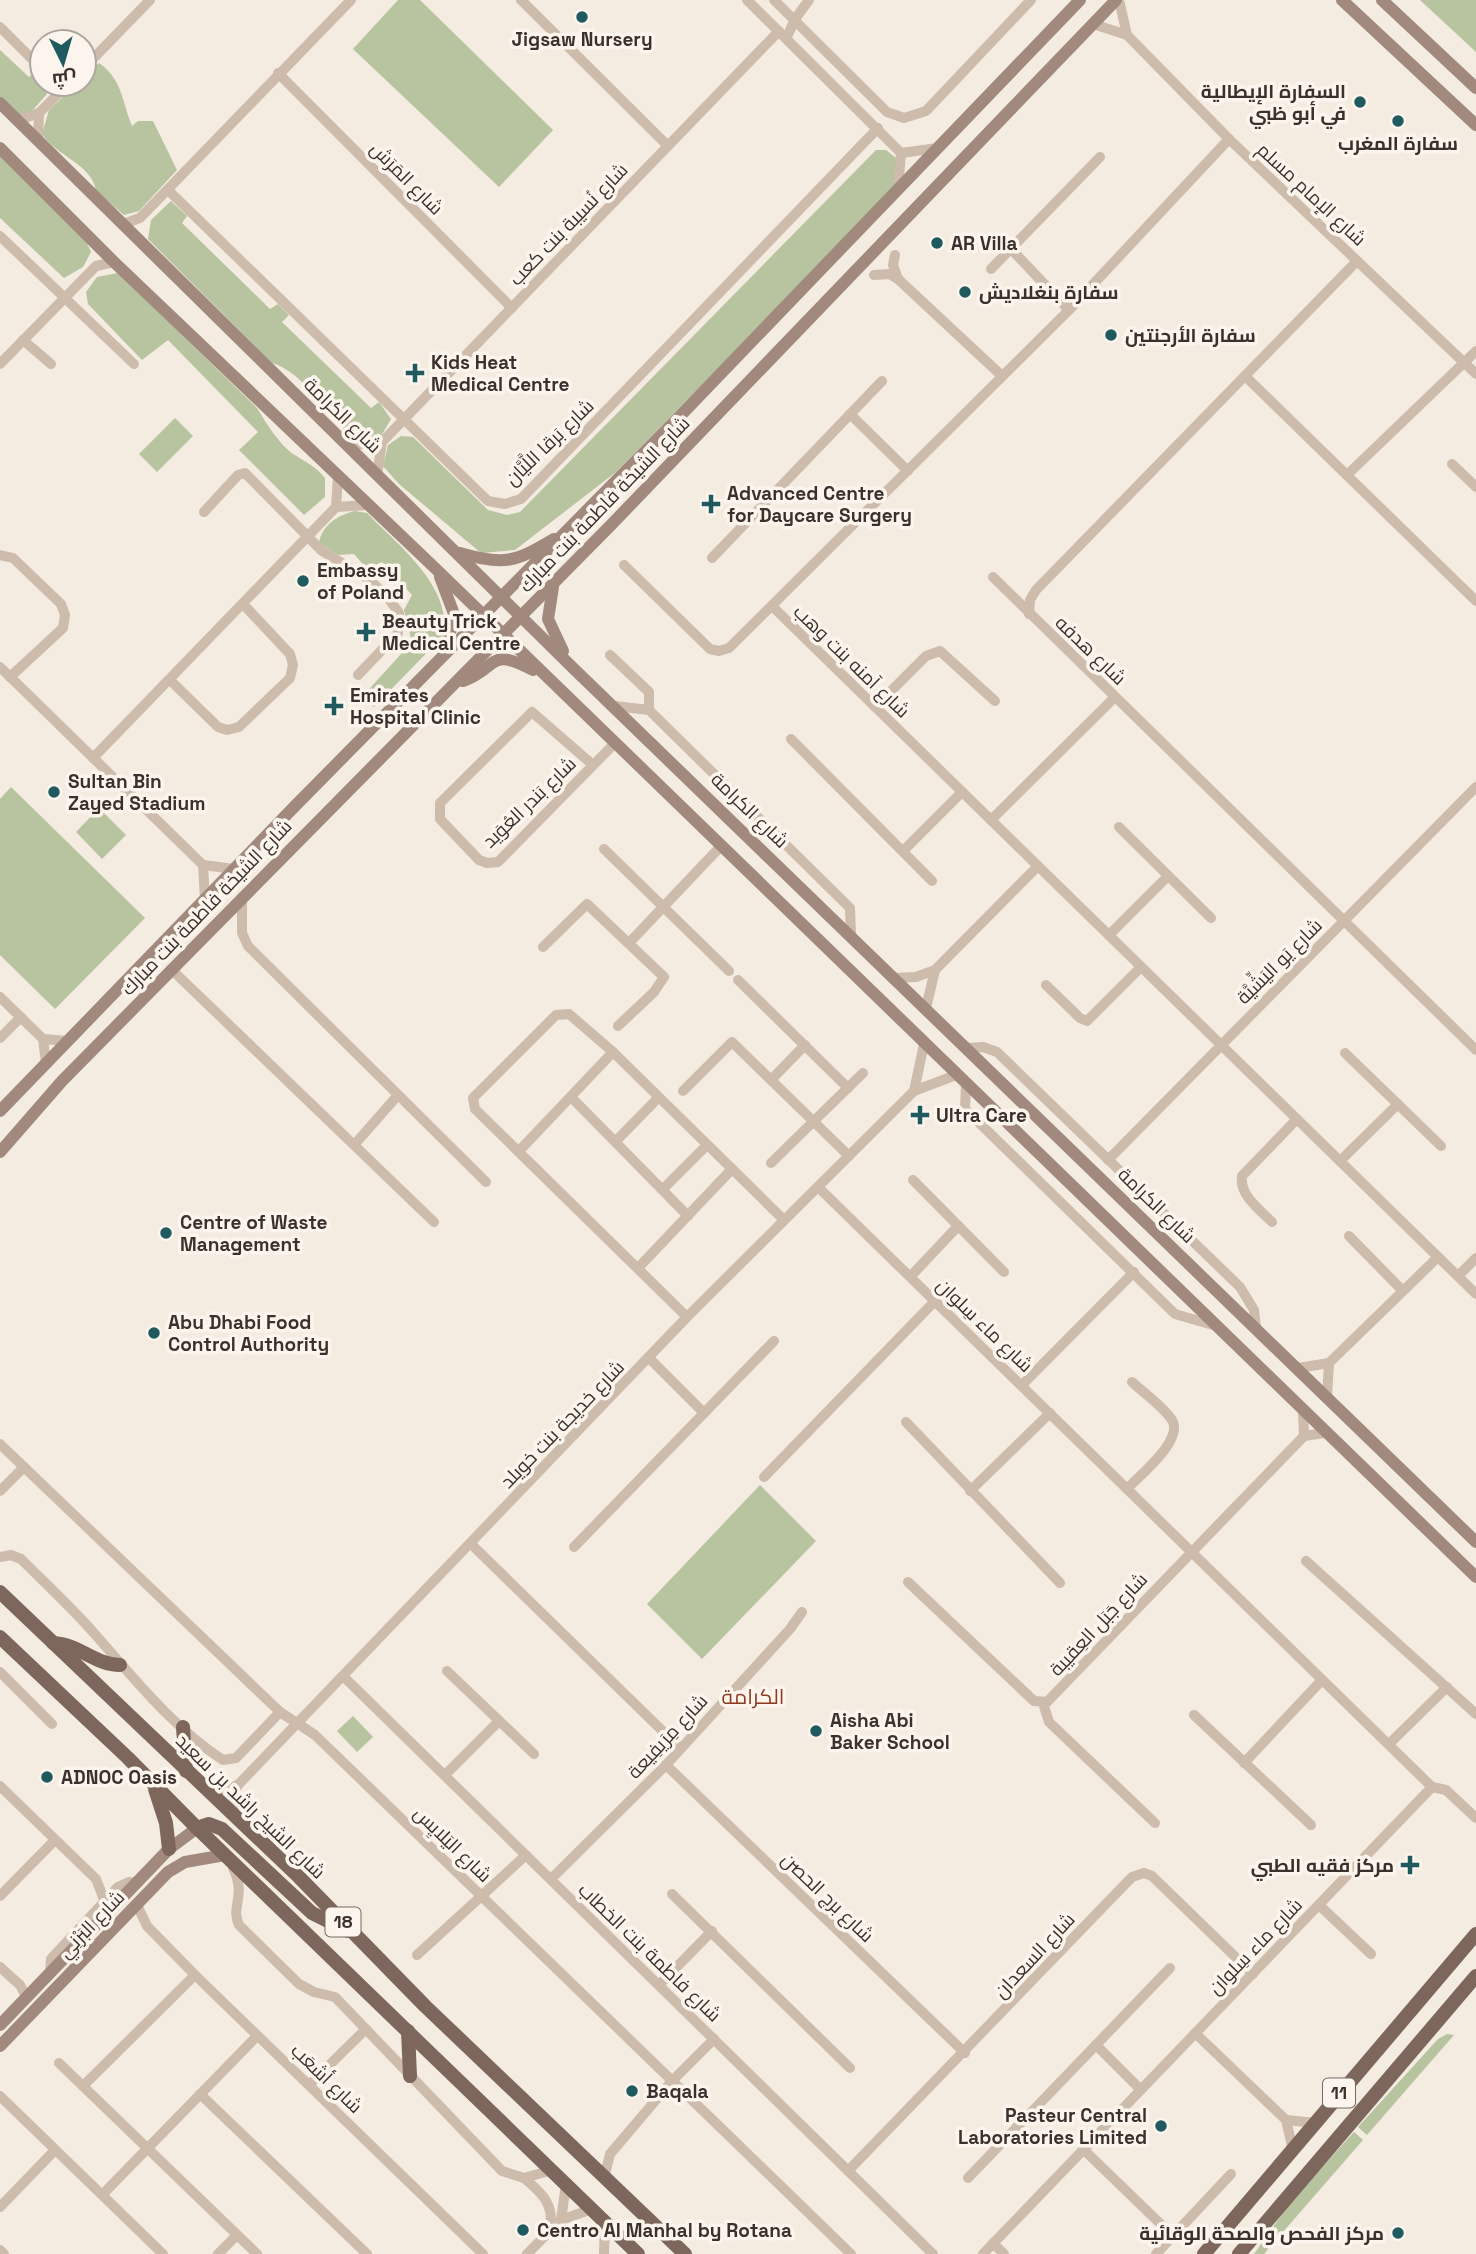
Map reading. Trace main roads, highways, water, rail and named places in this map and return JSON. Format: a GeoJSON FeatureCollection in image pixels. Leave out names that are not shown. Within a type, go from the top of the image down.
{"type":"FeatureCollection","features":[{"type":"Feature","properties":{"kind":"main road","name":"شارع الشيخة فاطمة بنت مبارك"},"geometry":{"type":"LineString","coordinates":[[0,1111],[234,869],[569,530],[1080,0]]}},
{"type":"Feature","properties":{"kind":"main road","name":"شارع الشيخة فاطمة بنت مبارك"},"geometry":{"type":"LineString","coordinates":[[0,1152],[62,1081],[522,615],[1118,0]]}},
{"type":"Feature","properties":{"kind":"main road"},"geometry":{"type":"LineString","coordinates":[[1342,0],[1476,125]]}},
{"type":"Feature","properties":{"kind":"main road"},"geometry":{"type":"LineString","coordinates":[[1382,0],[1476,88]]}},
{"type":"Feature","properties":{"kind":"main road","name":"شارع الكرامة"},"geometry":{"type":"LineString","coordinates":[[0,103],[572,667],[1474,1536]]}},
{"type":"Feature","properties":{"kind":"main road"},"geometry":{"type":"LineString","coordinates":[[0,148],[114,262],[437,570],[1324,1433],[1476,1577]]}},
{"type":"Feature","properties":{"kind":"main road"},"geometry":{"type":"LineString","coordinates":[[456,552],[486,561],[508,561],[523,557],[569,530]]}},
{"type":"Feature","properties":{"kind":"main road"},"geometry":{"type":"LineString","coordinates":[[437,570],[454,614],[445,656]]}},
{"type":"Feature","properties":{"kind":"main road"},"geometry":{"type":"LineString","coordinates":[[556,580],[549,599],[548,619],[572,667]]}},
{"type":"Feature","properties":{"kind":"main road"},"geometry":{"type":"LineString","coordinates":[[453,685],[469,679],[492,661],[504,658],[545,675]]}},
{"type":"Feature","properties":{"kind":"main road","name":"شارع الشيخ راشد بن سعيد"},"geometry":{"type":"LineString","coordinates":[[0,1592],[299,1877],[425,2006],[685,2254]]}},
{"type":"Feature","properties":{"kind":"main road","name":"18"},"geometry":{"type":"LineString","coordinates":[[0,1637],[152,1781],[197,1828],[638,2254]]}},
{"type":"Feature","properties":{"kind":"main road"},"geometry":{"type":"LineString","coordinates":[[53,1643],[76,1647],[103,1663],[120,1665]]}},
{"type":"Feature","properties":{"kind":"main road"},"geometry":{"type":"LineString","coordinates":[[183,1727],[186,1771]]}},
{"type":"Feature","properties":{"kind":"main road"},"geometry":{"type":"LineString","coordinates":[[152,1781],[164,1815],[169,1849]]}},
{"type":"Feature","properties":{"kind":"main road"},"geometry":{"type":"LineString","coordinates":[[197,1828],[209,1824],[222,1829],[312,1913],[353,1933]]}},
{"type":"Feature","properties":{"kind":"main road","name":"شارع البَرْنِي"},"geometry":{"type":"LineString","coordinates":[[0,2025],[169,1849],[197,1828]]}},
{"type":"Feature","properties":{"kind":"main road","name":"شارع البَرْنِي"},"geometry":{"type":"LineString","coordinates":[[3,2043],[124,1916],[176,1866],[195,1859],[226,1856]]}},
{"type":"Feature","properties":{"kind":"main road","name":"11"},"geometry":{"type":"LineString","coordinates":[[1204,2254],[1476,1934]]}},
{"type":"Feature","properties":{"kind":"main road","name":"11"},"geometry":{"type":"LineString","coordinates":[[1241,2253],[1476,1976]]}},
{"type":"Feature","properties":{"kind":"main road"},"geometry":{"type":"LineString","coordinates":[[3,2043],[12,2027],[29,2008],[23,2002]]}},
{"type":"Feature","properties":{"kind":"main road"},"geometry":{"type":"LineString","coordinates":[[408,2031],[411,2076]]}},
{"type":"Feature","properties":{"kind":"place","name":"Jigsaw Nursery"},"geometry":{"type":"Point","coordinates":[582,17]}},
{"type":"Feature","properties":{"kind":"place","name":"السفارة الإيطالية في أبو ظبي"},"geometry":{"type":"Point","coordinates":[1360,102]}},
{"type":"Feature","properties":{"kind":"place","name":"سفارة المغرب"},"geometry":{"type":"Point","coordinates":[1398,121]}},
{"type":"Feature","properties":{"kind":"place","name":"AR Villa"},"geometry":{"type":"Point","coordinates":[937,243]}},
{"type":"Feature","properties":{"kind":"place","name":"سفارة بنغلاديش"},"geometry":{"type":"Point","coordinates":[965,292]}},
{"type":"Feature","properties":{"kind":"place","name":"سفارة الأرجنتين"},"geometry":{"type":"Point","coordinates":[1111,335]}},
{"type":"Feature","properties":{"kind":"place","name":"Kids Heat Medical Centre"},"geometry":{"type":"Point","coordinates":[415,373]}},
{"type":"Feature","properties":{"kind":"place","name":"Advanced Centre for Daycare Surgery"},"geometry":{"type":"Point","coordinates":[711,504]}},
{"type":"Feature","properties":{"kind":"place","name":"Embassy of Poland"},"geometry":{"type":"Point","coordinates":[303,581]}},
{"type":"Feature","properties":{"kind":"place","name":"Beauty Trick Medical Centre"},"geometry":{"type":"Point","coordinates":[366,632]}},
{"type":"Feature","properties":{"kind":"place","name":"Emirates Hospital Clinic"},"geometry":{"type":"Point","coordinates":[334,706]}},
{"type":"Feature","properties":{"kind":"place","name":"Sultan Bin Zayed Stadium"},"geometry":{"type":"Point","coordinates":[54,792]}},
{"type":"Feature","properties":{"kind":"place","name":"Ultra Care"},"geometry":{"type":"Point","coordinates":[920,1115]}},
{"type":"Feature","properties":{"kind":"place","name":"Centre of Waste Management"},"geometry":{"type":"Point","coordinates":[166,1233]}},
{"type":"Feature","properties":{"kind":"place","name":"Abu Dhabi Food Control Authority"},"geometry":{"type":"Point","coordinates":[154,1333]}},
{"type":"Feature","properties":{"kind":"place","name":"Aisha Abi Baker School"},"geometry":{"type":"Point","coordinates":[816,1731]}},
{"type":"Feature","properties":{"kind":"place","name":"ADNOC Oasis"},"geometry":{"type":"Point","coordinates":[47,1777]}},
{"type":"Feature","properties":{"kind":"place","name":"مركز فقيه الطبي"},"geometry":{"type":"Point","coordinates":[1410,1865]}},
{"type":"Feature","properties":{"kind":"place","name":"Baqala"},"geometry":{"type":"Point","coordinates":[632,2091]}},
{"type":"Feature","properties":{"kind":"place","name":"Pasteur Central Laboratories Limited"},"geometry":{"type":"Point","coordinates":[1161,2126]}},
{"type":"Feature","properties":{"kind":"place","name":"Centro Al Manhal by Rotana"},"geometry":{"type":"Point","coordinates":[523,2230]}},
{"type":"Feature","properties":{"kind":"place","name":"مركز الفحص والصحة الوقائية"},"geometry":{"type":"Point","coordinates":[1398,2233]}},
{"type":"Feature","properties":{"kind":"district","name":"الكرامة"},"geometry":{"type":"Point","coordinates":[753,1697]}}]}
